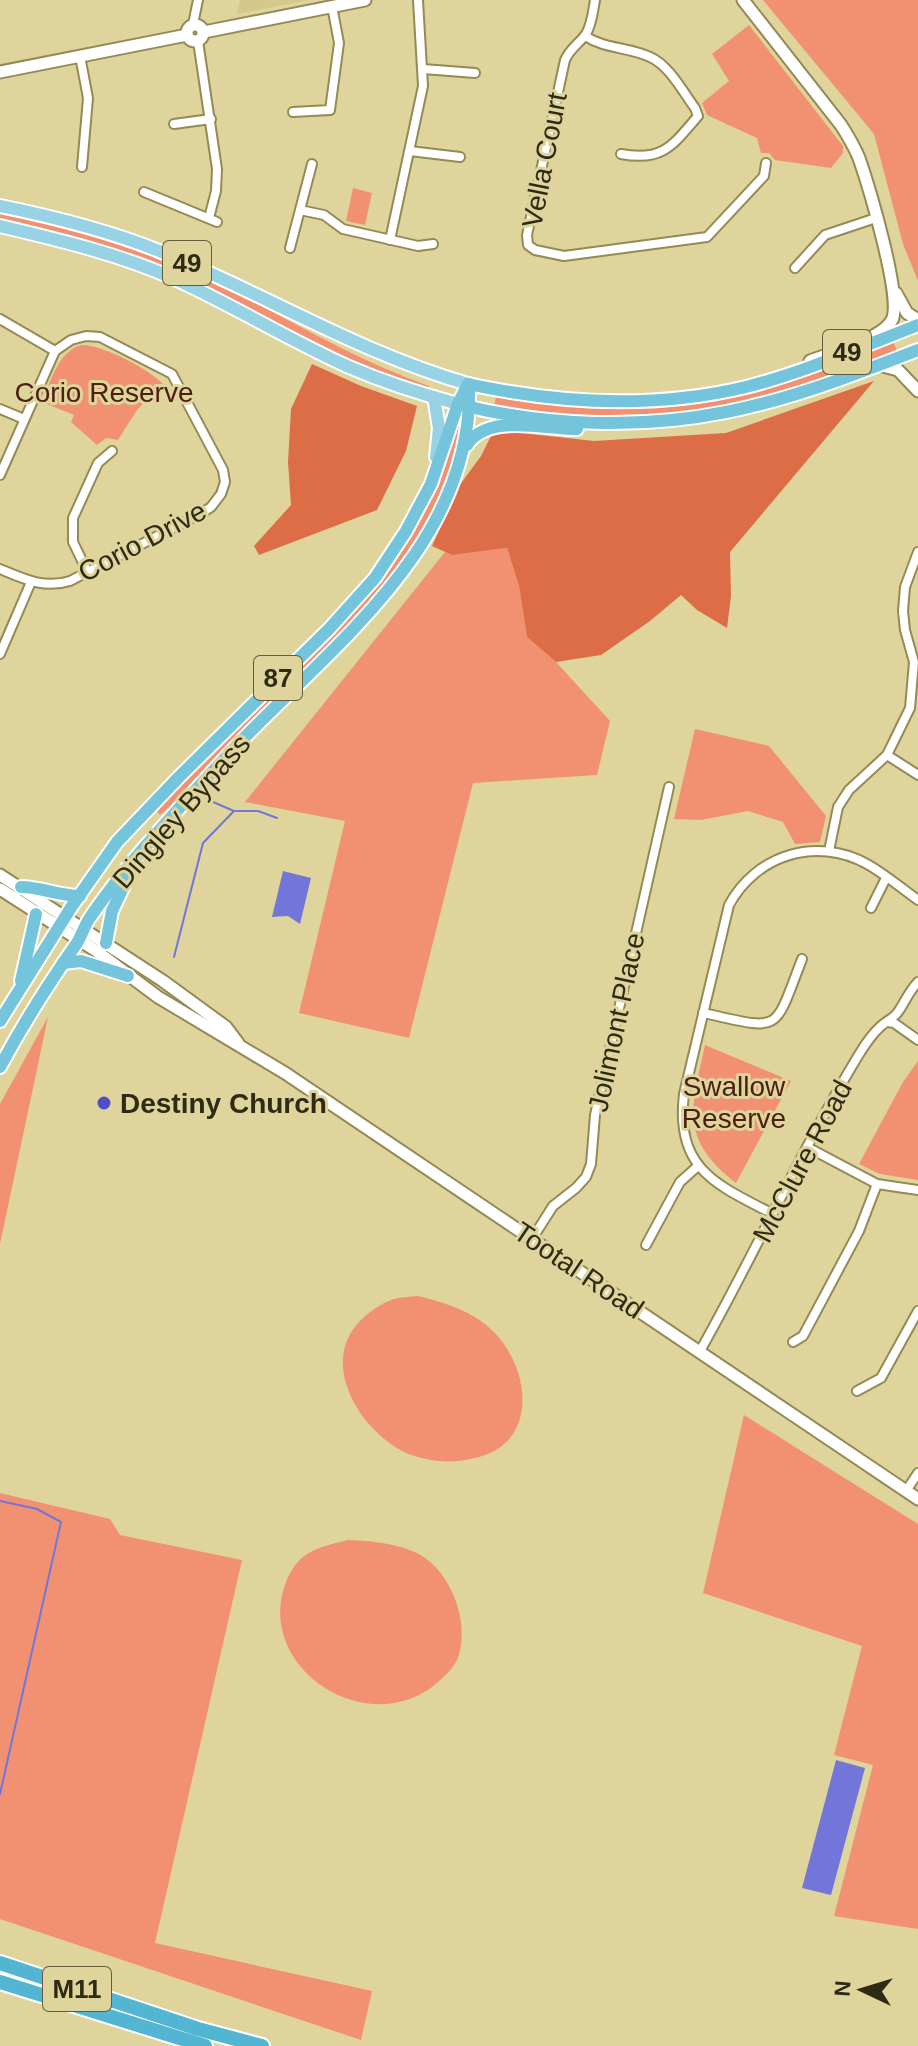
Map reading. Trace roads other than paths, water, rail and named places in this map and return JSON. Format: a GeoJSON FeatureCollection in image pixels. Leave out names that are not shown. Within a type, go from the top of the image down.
{"type":"FeatureCollection","features":[{"type":"Feature","properties":{"kind":"highway","name":"49"},"geometry":{"type":"LineString","coordinates":[[468,384],[544,398],[613,401],[695,396],[777,378],[918,323]]}},
{"type":"Feature","properties":{"kind":"highway","name":"49"},"geometry":{"type":"LineString","coordinates":[[464,405],[546,419],[663,421],[727,412],[822,386],[918,350]]}},
{"type":"Feature","properties":{"kind":"highway","name":"87"},"geometry":{"type":"LineString","coordinates":[[464,405],[468,384]]}},
{"type":"Feature","properties":{"kind":"highway","name":"Dingley Bypass"},"geometry":{"type":"LineString","coordinates":[[0,1067],[89,918],[142,851],[229,754],[388,592],[407,567],[434,521],[464,449],[464,405]]}},
{"type":"Feature","properties":{"kind":"highway","name":"Dingley Bypass"},"geometry":{"type":"LineString","coordinates":[[0,1021],[117,842],[329,629],[375,578],[406,531],[431,484],[464,405]]}},
{"type":"Feature","properties":{"kind":"highway"},"geometry":{"type":"LineString","coordinates":[[464,449],[474,436],[493,427],[516,425],[577,429],[612,422]]}},
{"type":"Feature","properties":{"kind":"highway"},"geometry":{"type":"LineString","coordinates":[[106,943],[112,911],[142,851]]}},
{"type":"Feature","properties":{"kind":"highway"},"geometry":{"type":"LineString","coordinates":[[21,887],[39,887],[80,896]]}},
{"type":"Feature","properties":{"kind":"highway"},"geometry":{"type":"LineString","coordinates":[[18,992],[36,914]]}},
{"type":"Feature","properties":{"kind":"highway"},"geometry":{"type":"LineString","coordinates":[[63,963],[81,961],[128,976]]}},
{"type":"Feature","properties":{"kind":"highway","name":"M11"},"geometry":{"type":"LineString","coordinates":[[0,1963],[198,2029],[262,2046]]}},
{"type":"Feature","properties":{"kind":"highway","name":"M11"},"geometry":{"type":"LineString","coordinates":[[0,1982],[205,2046]]}},
{"type":"Feature","properties":{"kind":"main road"},"geometry":{"type":"LineString","coordinates":[[0,72],[365,0]]}},
{"type":"Feature","properties":{"kind":"main road"},"geometry":{"type":"LineString","coordinates":[[743,0],[852,143],[894,289],[907,313],[918,323]]}},
{"type":"Feature","properties":{"kind":"main road","name":"49"},"geometry":{"type":"LineString","coordinates":[[0,206],[69,221],[136,242],[221,278],[380,354],[468,384]]}},
{"type":"Feature","properties":{"kind":"main road","name":"49"},"geometry":{"type":"LineString","coordinates":[[0,226],[105,253],[155,271],[350,367],[464,405]]}},
{"type":"Feature","properties":{"kind":"main road"},"geometry":{"type":"LineString","coordinates":[[777,378],[805,363],[863,340],[892,321],[894,289]]}},
{"type":"Feature","properties":{"kind":"main road"},"geometry":{"type":"LineString","coordinates":[[879,365],[898,370],[918,391]]}},
{"type":"Feature","properties":{"kind":"main road"},"geometry":{"type":"LineString","coordinates":[[431,484],[439,434],[434,397]]}},
{"type":"Feature","properties":{"kind":"main road","name":"Tootal Road"},"geometry":{"type":"LineString","coordinates":[[0,875],[21,887],[63,923],[81,934],[128,976],[218,1035],[239,1043],[918,1499]]}},
{"type":"Feature","properties":{"kind":"main road","name":"Tootal Road"},"geometry":{"type":"LineString","coordinates":[[0,889],[36,914],[63,923]]}},
{"type":"Feature","properties":{"kind":"main road","name":"Tootal Road"},"geometry":{"type":"LineString","coordinates":[[81,934],[106,943],[226,1027],[239,1043]]}},
{"type":"Feature","properties":{"kind":"street"},"geometry":{"type":"LineString","coordinates":[[144,192],[213,220],[217,169],[195,33],[198,0]]}},
{"type":"Feature","properties":{"kind":"street"},"geometry":{"type":"LineString","coordinates":[[390,240],[421,99],[423,69],[418,0]]}},
{"type":"Feature","properties":{"kind":"street","name":"Vella Court"},"geometry":{"type":"LineString","coordinates":[[595,0],[590,26],[585,36],[570,49],[565,60],[527,235],[528,245],[535,250],[564,256],[707,237],[764,176],[766,163]]}},
{"type":"Feature","properties":{"kind":"street"},"geometry":{"type":"LineString","coordinates":[[293,112],[330,110],[339,43],[332,6]]}},
{"type":"Feature","properties":{"kind":"street"},"geometry":{"type":"LineString","coordinates":[[585,36],[597,44],[650,57],[661,64],[698,116],[671,148],[659,154],[621,154]]}},
{"type":"Feature","properties":{"kind":"street"},"geometry":{"type":"LineString","coordinates":[[80,56],[88,98],[82,167]]}},
{"type":"Feature","properties":{"kind":"street"},"geometry":{"type":"LineString","coordinates":[[423,69],[475,73]]}},
{"type":"Feature","properties":{"kind":"street"},"geometry":{"type":"LineString","coordinates":[[174,124],[211,119]]}},
{"type":"Feature","properties":{"kind":"street"},"geometry":{"type":"LineString","coordinates":[[410,151],[460,157]]}},
{"type":"Feature","properties":{"kind":"street"},"geometry":{"type":"LineString","coordinates":[[290,248],[312,164]]}},
{"type":"Feature","properties":{"kind":"street"},"geometry":{"type":"LineString","coordinates":[[300,210],[324,215],[343,229],[418,246],[433,244]]}},
{"type":"Feature","properties":{"kind":"street"},"geometry":{"type":"LineString","coordinates":[[795,268],[825,235],[876,218]]}},
{"type":"Feature","properties":{"kind":"street"},"geometry":{"type":"LineString","coordinates":[[0,319],[55,351],[0,475]]}},
{"type":"Feature","properties":{"kind":"street","name":"Corio Drive"},"geometry":{"type":"LineString","coordinates":[[0,569],[44,585],[62,583],[88,573],[211,507],[221,494],[224,477],[221,464],[172,374],[100,337],[71,340],[55,351]]}},
{"type":"Feature","properties":{"kind":"street"},"geometry":{"type":"LineString","coordinates":[[0,409],[24,419]]}},
{"type":"Feature","properties":{"kind":"street"},"geometry":{"type":"LineString","coordinates":[[88,573],[73,542],[73,518],[98,463],[112,451]]}},
{"type":"Feature","properties":{"kind":"street"},"geometry":{"type":"LineString","coordinates":[[829,851],[838,807],[849,790],[887,755],[910,708],[916,662],[905,630],[903,611],[905,587],[918,552]]}},
{"type":"Feature","properties":{"kind":"street"},"geometry":{"type":"LineString","coordinates":[[0,654],[31,582]]}},
{"type":"Feature","properties":{"kind":"street"},"geometry":{"type":"LineString","coordinates":[[887,755],[918,775]]}},
{"type":"Feature","properties":{"kind":"street","name":"Jolimont Place"},"geometry":{"type":"LineString","coordinates":[[532,1239],[553,1206],[586,1177],[591,1164],[595,1115],[669,787]]}},
{"type":"Feature","properties":{"kind":"street"},"geometry":{"type":"LineString","coordinates":[[771,1213],[716,1183],[698,1166],[685,1134],[684,1094],[726,912],[743,882],[762,867],[804,851],[829,851],[868,865],[918,900]]}},
{"type":"Feature","properties":{"kind":"street"},"geometry":{"type":"LineString","coordinates":[[871,908],[886,878]]}},
{"type":"Feature","properties":{"kind":"street"},"geometry":{"type":"LineString","coordinates":[[703,1013],[760,1026],[774,1022],[782,1012],[802,959]]}},
{"type":"Feature","properties":{"kind":"street","name":"McClure Road"},"geometry":{"type":"LineString","coordinates":[[700,1351],[743,1274],[771,1213],[858,1056],[875,1032],[898,1013],[907,994],[918,982]]}},
{"type":"Feature","properties":{"kind":"street"},"geometry":{"type":"LineString","coordinates":[[888,1022],[918,1040]]}},
{"type":"Feature","properties":{"kind":"street"},"geometry":{"type":"LineString","coordinates":[[807,1147],[877,1184],[918,1190]]}},
{"type":"Feature","properties":{"kind":"street"},"geometry":{"type":"LineString","coordinates":[[646,1245],[680,1182],[698,1166]]}},
{"type":"Feature","properties":{"kind":"street"},"geometry":{"type":"LineString","coordinates":[[793,1342],[803,1336],[852,1244],[877,1184]]}},
{"type":"Feature","properties":{"kind":"street"},"geometry":{"type":"LineString","coordinates":[[857,1391],[881,1378],[918,1311]]}},
{"type":"Feature","properties":{"kind":"street"},"geometry":{"type":"LineString","coordinates":[[906,1491],[918,1473]]}},
{"type":"Feature","properties":{"kind":"waterway"},"geometry":{"type":"LineString","coordinates":[[174,957],[203,843],[234,811],[213,802]]}},
{"type":"Feature","properties":{"kind":"waterway"},"geometry":{"type":"LineString","coordinates":[[235,811],[258,811],[277,818]]}},
{"type":"Feature","properties":{"kind":"waterway"},"geometry":{"type":"LineString","coordinates":[[0,1501],[37,1509],[61,1522],[0,1794]]}},
{"type":"Feature","properties":{"kind":"place","name":"Destiny Church"},"geometry":{"type":"Point","coordinates":[104,1103]}},
{"type":"Feature","properties":{"kind":"park label","name":"Corio Reserve"},"geometry":{"type":"Point","coordinates":[104,392]}},
{"type":"Feature","properties":{"kind":"park label","name":"Swallow Reserve"},"geometry":{"type":"Point","coordinates":[734,1102]}}]}
